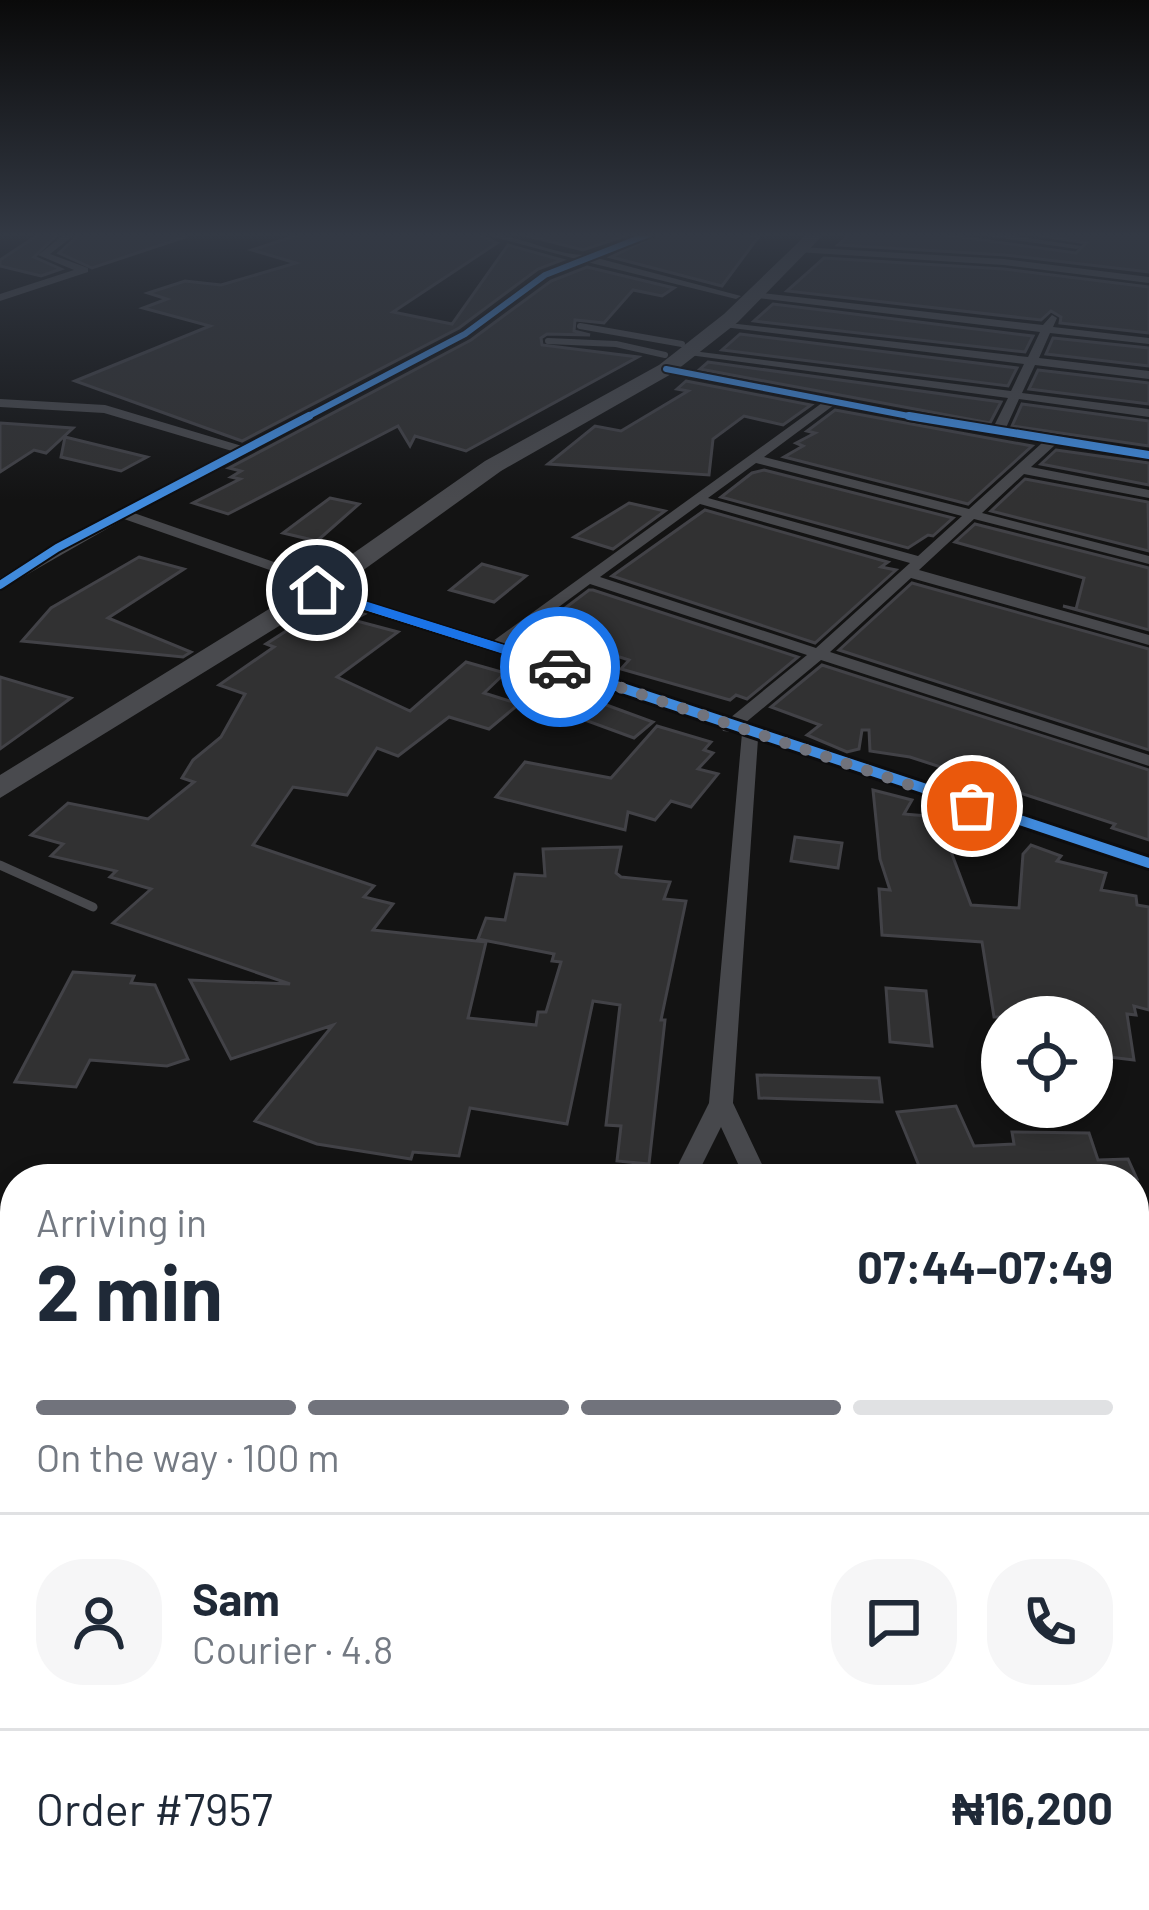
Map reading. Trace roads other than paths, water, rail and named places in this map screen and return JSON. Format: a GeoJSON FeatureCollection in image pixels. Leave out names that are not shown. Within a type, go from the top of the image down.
{"type":"FeatureCollection","features":[{"type":"Feature","properties":{"kind":"main road"},"geometry":{"type":"LineString","coordinates":[[676,355],[714,322]]}},
{"type":"Feature","properties":{"kind":"main road"},"geometry":{"type":"LineString","coordinates":[[0,789],[561,420],[724,324]]}},
{"type":"Feature","properties":{"kind":"main road"},"geometry":{"type":"LineString","coordinates":[[0,765],[310,584]]}},
{"type":"Feature","properties":{"kind":"street"},"geometry":{"type":"LineString","coordinates":[[0,585],[57,548],[482,322]]}},
{"type":"Feature","properties":{"kind":"street"},"geometry":{"type":"LineString","coordinates":[[1039,322],[1149,341]]}},
{"type":"Feature","properties":{"kind":"street"},"geometry":{"type":"LineString","coordinates":[[997,433],[1049,323]]}},
{"type":"Feature","properties":{"kind":"street"},"geometry":{"type":"LineString","coordinates":[[724,324],[1149,375]]}},
{"type":"Feature","properties":{"kind":"street"},"geometry":{"type":"LineString","coordinates":[[676,355],[1149,413]]}},
{"type":"Feature","properties":{"kind":"street"},"geometry":{"type":"LineString","coordinates":[[676,355],[831,402],[1149,455]]}},
{"type":"Feature","properties":{"kind":"street"},"geometry":{"type":"LineString","coordinates":[[497,645],[831,402]]}},
{"type":"Feature","properties":{"kind":"street"},"geometry":{"type":"LineString","coordinates":[[0,403],[105,409],[247,451]]}},
{"type":"Feature","properties":{"kind":"street"},"geometry":{"type":"LineString","coordinates":[[690,1164],[721,1103],[740,730],[1052,442]]}},
{"type":"Feature","properties":{"kind":"street"},"geometry":{"type":"LineString","coordinates":[[756,459],[1149,560]]}},
{"type":"Feature","properties":{"kind":"street"},"geometry":{"type":"LineString","coordinates":[[1020,469],[1149,494]]}},
{"type":"Feature","properties":{"kind":"street"},"geometry":{"type":"LineString","coordinates":[[698,499],[1149,640]]}},
{"type":"Feature","properties":{"kind":"street"},"geometry":{"type":"LineString","coordinates":[[124,514],[310,584],[1149,863]]}},
{"type":"Feature","properties":{"kind":"street"},"geometry":{"type":"LineString","coordinates":[[586,578],[1149,761]]}},
{"type":"Feature","properties":{"kind":"street"},"geometry":{"type":"LineString","coordinates":[[721,1103],[750,1164]]}},
{"type":"Feature","properties":{"kind":"lane"},"geometry":{"type":"LineString","coordinates":[[580,326],[676,355]]}},
{"type":"Feature","properties":{"kind":"lane"},"geometry":{"type":"LineString","coordinates":[[548,341],[616,344],[676,355]]}},
{"type":"Feature","properties":{"kind":"lane"},"geometry":{"type":"LineString","coordinates":[[0,865],[93,908]]}}]}
